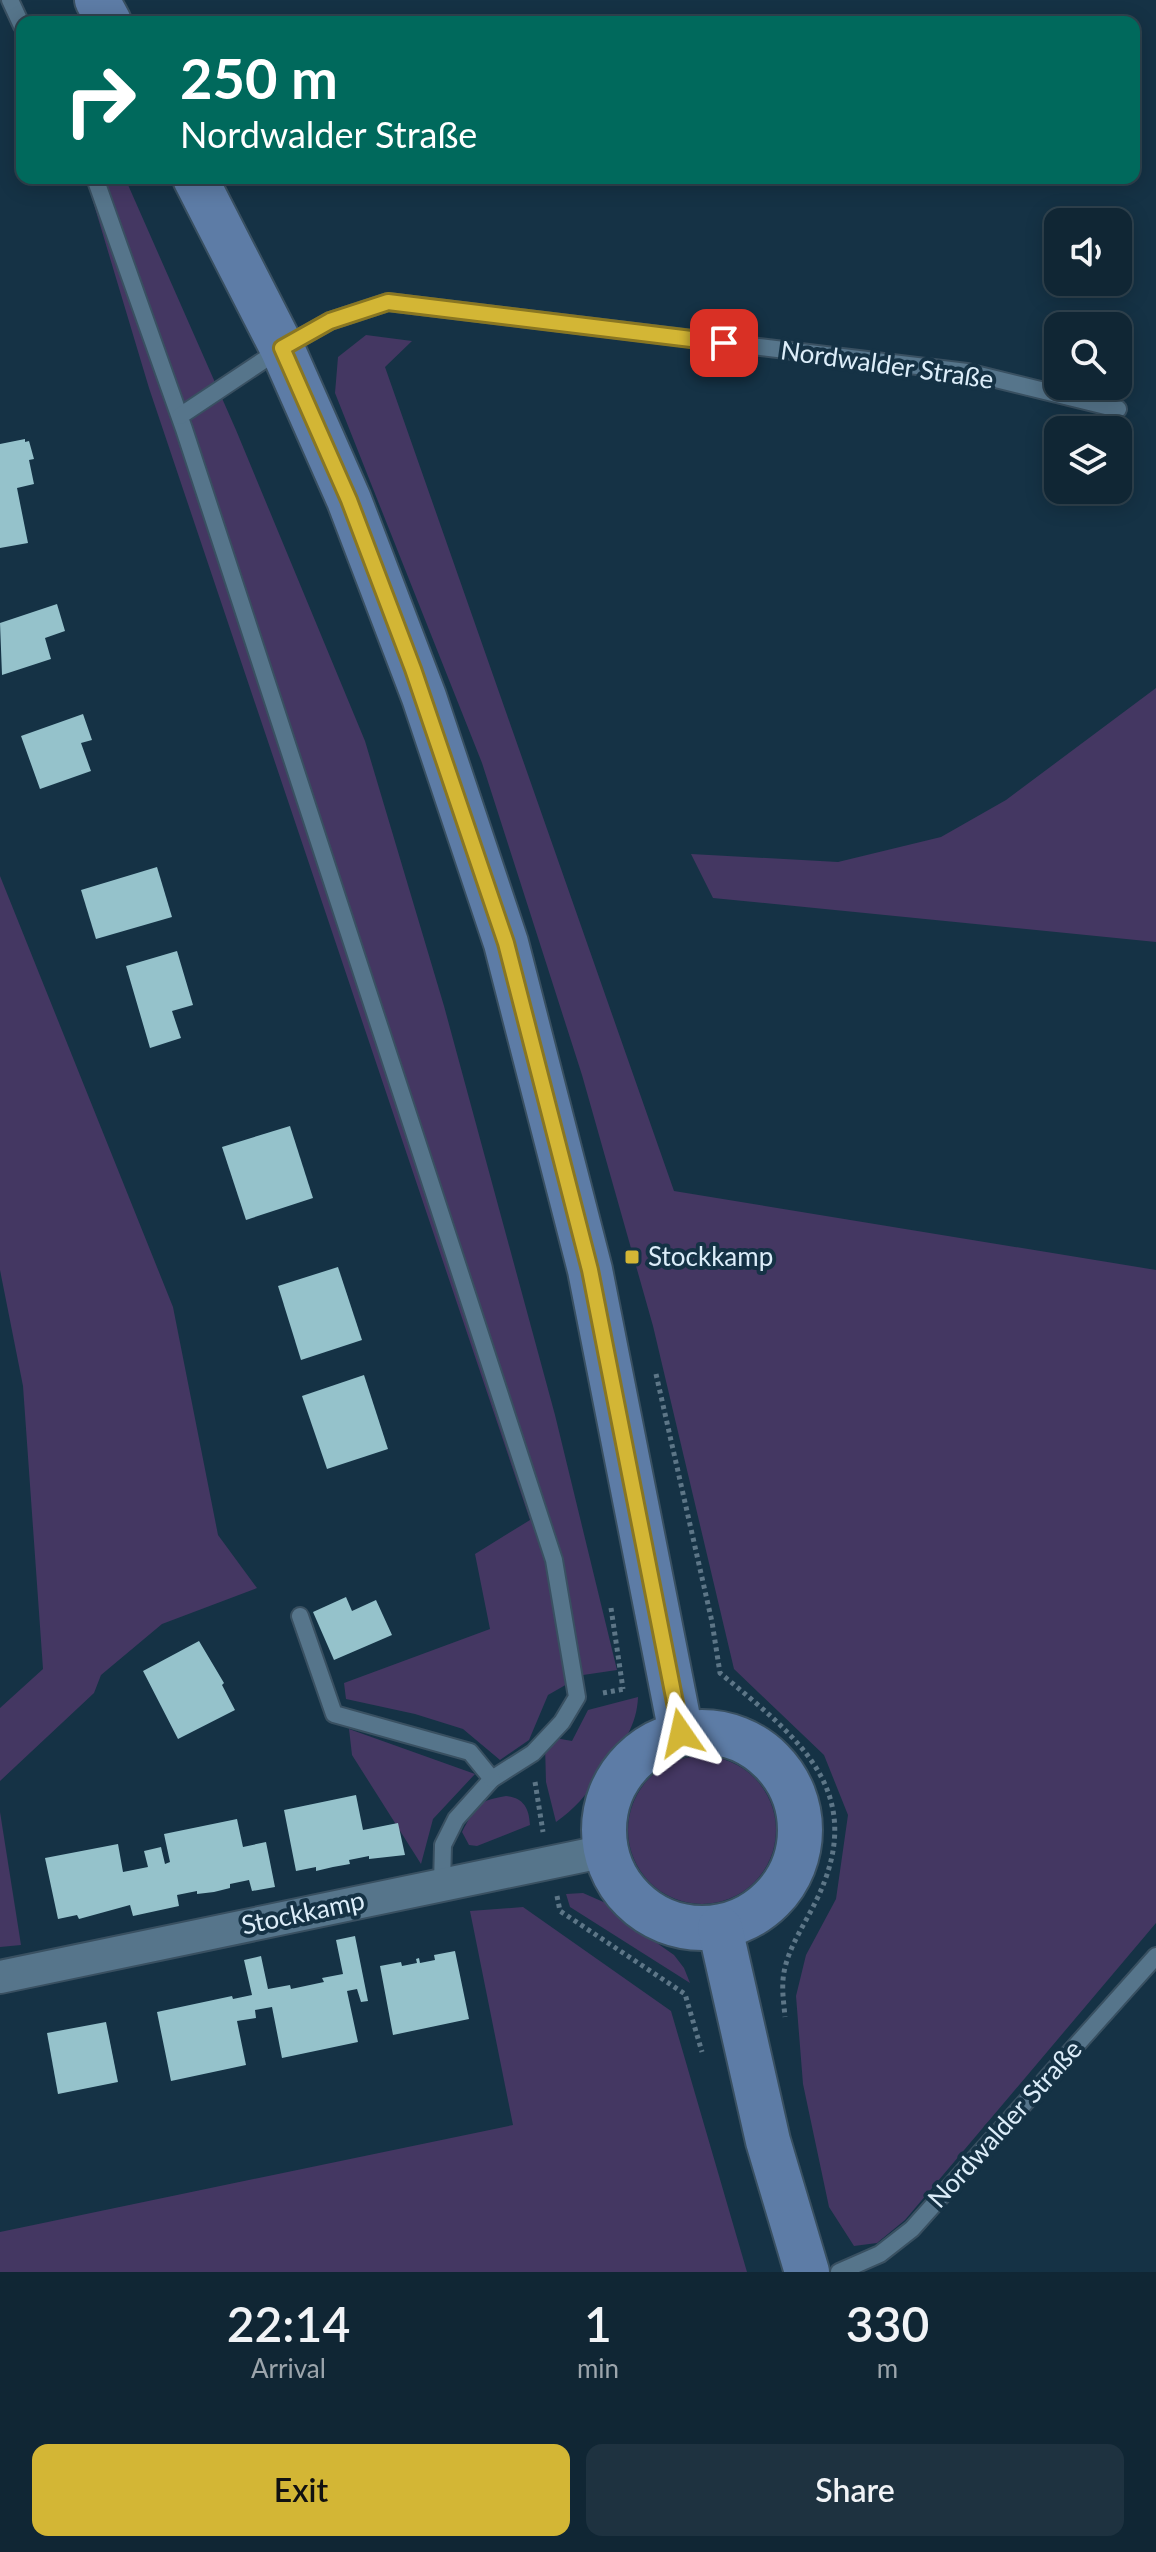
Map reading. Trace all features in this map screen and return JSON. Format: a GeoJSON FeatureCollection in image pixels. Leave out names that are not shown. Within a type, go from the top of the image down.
{"type":"FeatureCollection","features":[{"type":"Feature","properties":{"kind":"main road"},"geometry":{"type":"LineString","coordinates":[[198,184],[282,348],[349,500],[413,669],[506,943],[590,1270],[681,1733]]}},
{"type":"Feature","properties":{"kind":"main road"},"geometry":{"type":"LineString","coordinates":[[712,1732],[743,1740],[769,1757],[789,1782],[799,1811],[801,1842],[792,1873],[775,1898],[750,1917],[720,1928],[690,1929],[661,1920],[635,1903],[616,1879],[606,1851],[604,1820],[611,1790],[628,1764],[652,1744],[681,1733],[712,1732]]}},
{"type":"Feature","properties":{"kind":"main road"},"geometry":{"type":"LineString","coordinates":[[720,1928],[768,2141],[807,2272]]}},
{"type":"Feature","properties":{"kind":"street","name":"Stockkamp"},"geometry":{"type":"LineString","coordinates":[[0,1977],[606,1851]]}},
{"type":"Feature","properties":{"kind":"lane"},"geometry":{"type":"LineString","coordinates":[[97,184],[180,416],[554,1560],[577,1697],[562,1722],[533,1753],[492,1779],[456,1819],[443,1845],[442,1884]]}},
{"type":"Feature","properties":{"kind":"lane","name":"Nordwalder Straße"},"geometry":{"type":"LineString","coordinates":[[180,416],[282,348],[330,321],[388,302],[967,372],[1118,409]]}},
{"type":"Feature","properties":{"kind":"lane"},"geometry":{"type":"LineString","coordinates":[[300,1616],[334,1714],[470,1752],[492,1779]]}},
{"type":"Feature","properties":{"kind":"lane","name":"Nordwalder Straße"},"geometry":{"type":"LineString","coordinates":[[839,2272],[880,2254],[912,2229],[1156,1956]]}},
{"type":"Feature","properties":{"kind":"path"},"geometry":{"type":"LineString","coordinates":[[655,1370],[712,1622],[720,1673],[803,1746],[824,1778],[836,1823],[833,1858],[817,1900],[797,1937],[783,1979],[785,2021]]}},
{"type":"Feature","properties":{"kind":"path"},"geometry":{"type":"LineString","coordinates":[[533,1753],[542,1828]]}},
{"type":"Feature","properties":{"kind":"path"},"geometry":{"type":"LineString","coordinates":[[556,1892],[560,1911],[685,1994],[707,2067]]}},
{"type":"Feature","properties":{"kind":"shaded area"},"geometry":{"type":"Polygon","coordinates":[[[88,184],[128,184],[236,430],[365,741],[444,1006],[555,1415],[617,1670],[583,1675],[548,1695],[529,1740],[500,1760],[463,1729],[415,1714],[346,1699],[344,1683],[490,1629],[475,1554],[530,1520],[149,388],[88,184]]]}},
{"type":"Feature","properties":{"kind":"shaded area"},"geometry":{"type":"Polygon","coordinates":[[[366,335],[412,341],[385,367],[674,1191],[1156,1270],[1156,1923],[905,2220],[877,2243],[854,2246],[829,2207],[803,2084],[796,1996],[806,1955],[836,1899],[848,1815],[824,1755],[734,1669],[653,1326],[582,1075],[482,763],[335,393],[338,357],[366,335]]]}},
{"type":"Feature","properties":{"kind":"shaded area"},"geometry":{"type":"Polygon","coordinates":[[[1156,688],[1156,942],[713,898],[691,854],[838,862],[941,837],[1006,800],[1156,688]]]}},
{"type":"Feature","properties":{"kind":"shaded area"},"geometry":{"type":"Polygon","coordinates":[[[0,876],[173,1307],[218,1535],[257,1588],[162,1624],[101,1675],[94,1693],[0,1781],[0,1708],[43,1669],[23,1386],[0,1270],[0,876]]]}},
{"type":"Feature","properties":{"kind":"shaded area"},"geometry":{"type":"Polygon","coordinates":[[[638,1697],[632,1725],[618,1750],[584,1796],[556,1822],[546,1782],[545,1745],[555,1738],[572,1741],[588,1710],[638,1697]]]}},
{"type":"Feature","properties":{"kind":"shaded area"},"geometry":{"type":"Polygon","coordinates":[[[349,1729],[475,1774],[433,1819],[421,1864],[352,1755],[349,1729]]]}},
{"type":"Feature","properties":{"kind":"shaded area"},"geometry":{"type":"Polygon","coordinates":[[[702,1756],[730,1762],[754,1778],[770,1802],[776,1830],[770,1858],[754,1882],[730,1898],[702,1904],[674,1898],[650,1882],[634,1858],[628,1830],[634,1802],[650,1778],[674,1762],[702,1756]]]}},
{"type":"Feature","properties":{"kind":"shaded area"},"geometry":{"type":"Polygon","coordinates":[[[506,1796],[524,1804],[530,1825],[477,1846],[469,1845],[462,1832],[474,1811],[488,1800],[506,1796]]]}},
{"type":"Feature","properties":{"kind":"shaded area"},"geometry":{"type":"Polygon","coordinates":[[[0,1812],[21,1945],[0,1947],[0,1812]]]}},
{"type":"Feature","properties":{"kind":"shaded area"},"geometry":{"type":"Polygon","coordinates":[[[583,1893],[608,1904],[674,1955],[690,1983],[570,1907],[566,1894],[583,1893]]]}},
{"type":"Feature","properties":{"kind":"shaded area"},"geometry":{"type":"Polygon","coordinates":[[[523,1907],[671,2011],[747,2272],[0,2272],[0,2232],[513,2125],[470,1911],[523,1907]]]}},
{"type":"Feature","properties":{"kind":"building"},"geometry":{"type":"Polygon","coordinates":[[[25,439],[25,442],[29,441],[34,459],[29,460],[34,484],[17,488],[28,543],[0,548],[0,444],[25,439]]]}},
{"type":"Feature","properties":{"kind":"building"},"geometry":{"type":"Polygon","coordinates":[[[57,604],[65,631],[45,638],[51,659],[2,675],[0,623],[57,604]]]}},
{"type":"Feature","properties":{"kind":"building"},"geometry":{"type":"Polygon","coordinates":[[[83,714],[92,740],[81,743],[91,771],[40,789],[21,736],[83,714]]]}},
{"type":"Feature","properties":{"kind":"building"},"geometry":{"type":"Polygon","coordinates":[[[157,867],[172,917],[96,939],[81,890],[157,867]]]}},
{"type":"Feature","properties":{"kind":"building"},"geometry":{"type":"Polygon","coordinates":[[[177,951],[193,1005],[172,1011],[181,1038],[150,1048],[126,966],[177,951]]]}},
{"type":"Feature","properties":{"kind":"building"},"geometry":{"type":"Polygon","coordinates":[[[290,1126],[313,1198],[246,1220],[222,1147],[290,1126]]]}},
{"type":"Feature","properties":{"kind":"building"},"geometry":{"type":"Polygon","coordinates":[[[338,1267],[362,1340],[301,1360],[278,1286],[338,1267]]]}},
{"type":"Feature","properties":{"kind":"building"},"geometry":{"type":"Polygon","coordinates":[[[364,1375],[388,1449],[327,1469],[302,1396],[364,1375]]]}},
{"type":"Feature","properties":{"kind":"building"},"geometry":{"type":"Polygon","coordinates":[[[346,1597],[352,1611],[376,1600],[392,1635],[334,1660],[313,1612],[346,1597]]]}},
{"type":"Feature","properties":{"kind":"building"},"geometry":{"type":"Polygon","coordinates":[[[199,1641],[224,1683],[222,1685],[235,1710],[178,1739],[143,1671],[199,1641]]]}},
{"type":"Feature","properties":{"kind":"building"},"geometry":{"type":"Polygon","coordinates":[[[356,1795],[363,1830],[398,1823],[405,1855],[369,1859],[369,1856],[349,1860],[350,1864],[316,1871],[316,1867],[296,1871],[284,1810],[356,1795]]]}},
{"type":"Feature","properties":{"kind":"building"},"geometry":{"type":"Polygon","coordinates":[[[237,1819],[243,1847],[266,1842],[275,1887],[252,1891],[249,1880],[214,1892],[177,1895],[179,1906],[133,1916],[130,1905],[79,1919],[77,1915],[58,1919],[45,1858],[118,1844],[123,1872],[148,1867],[144,1851],[161,1847],[165,1864],[170,1862],[164,1834],[237,1819]]]}},
{"type":"Feature","properties":{"kind":"building"},"geometry":{"type":"Polygon","coordinates":[[[355,1936],[368,2001],[361,2002],[357,1989],[347,1991],[358,2042],[282,2058],[272,2007],[255,2010],[256,2018],[237,2021],[246,2065],[171,2081],[157,2012],[232,1996],[233,1999],[252,1995],[244,1960],[261,1956],[268,1989],[290,1985],[291,1989],[324,1982],[322,1978],[343,1974],[336,1940],[355,1936]]]}},
{"type":"Feature","properties":{"kind":"building"},"geometry":{"type":"Polygon","coordinates":[[[455,1951],[469,2019],[393,2035],[380,1966],[417,1963],[416,1959],[419,1958],[420,1963],[435,1960],[434,1955],[455,1951]]]}},
{"type":"Feature","properties":{"kind":"building"},"geometry":{"type":"Polygon","coordinates":[[[106,2022],[118,2082],[58,2094],[47,2033],[106,2022]]]}},
{"type":"Feature","properties":{"kind":"place","name":"Stockkamp"},"geometry":{"type":"Point","coordinates":[632,1257]}},
{"type":"Feature","properties":{"kind":"route"},"geometry":{"type":"LineString","coordinates":[[681,1733],[590,1270],[506,943],[424,697],[349,500],[282,348],[330,321],[388,302],[724,343]]}}]}
